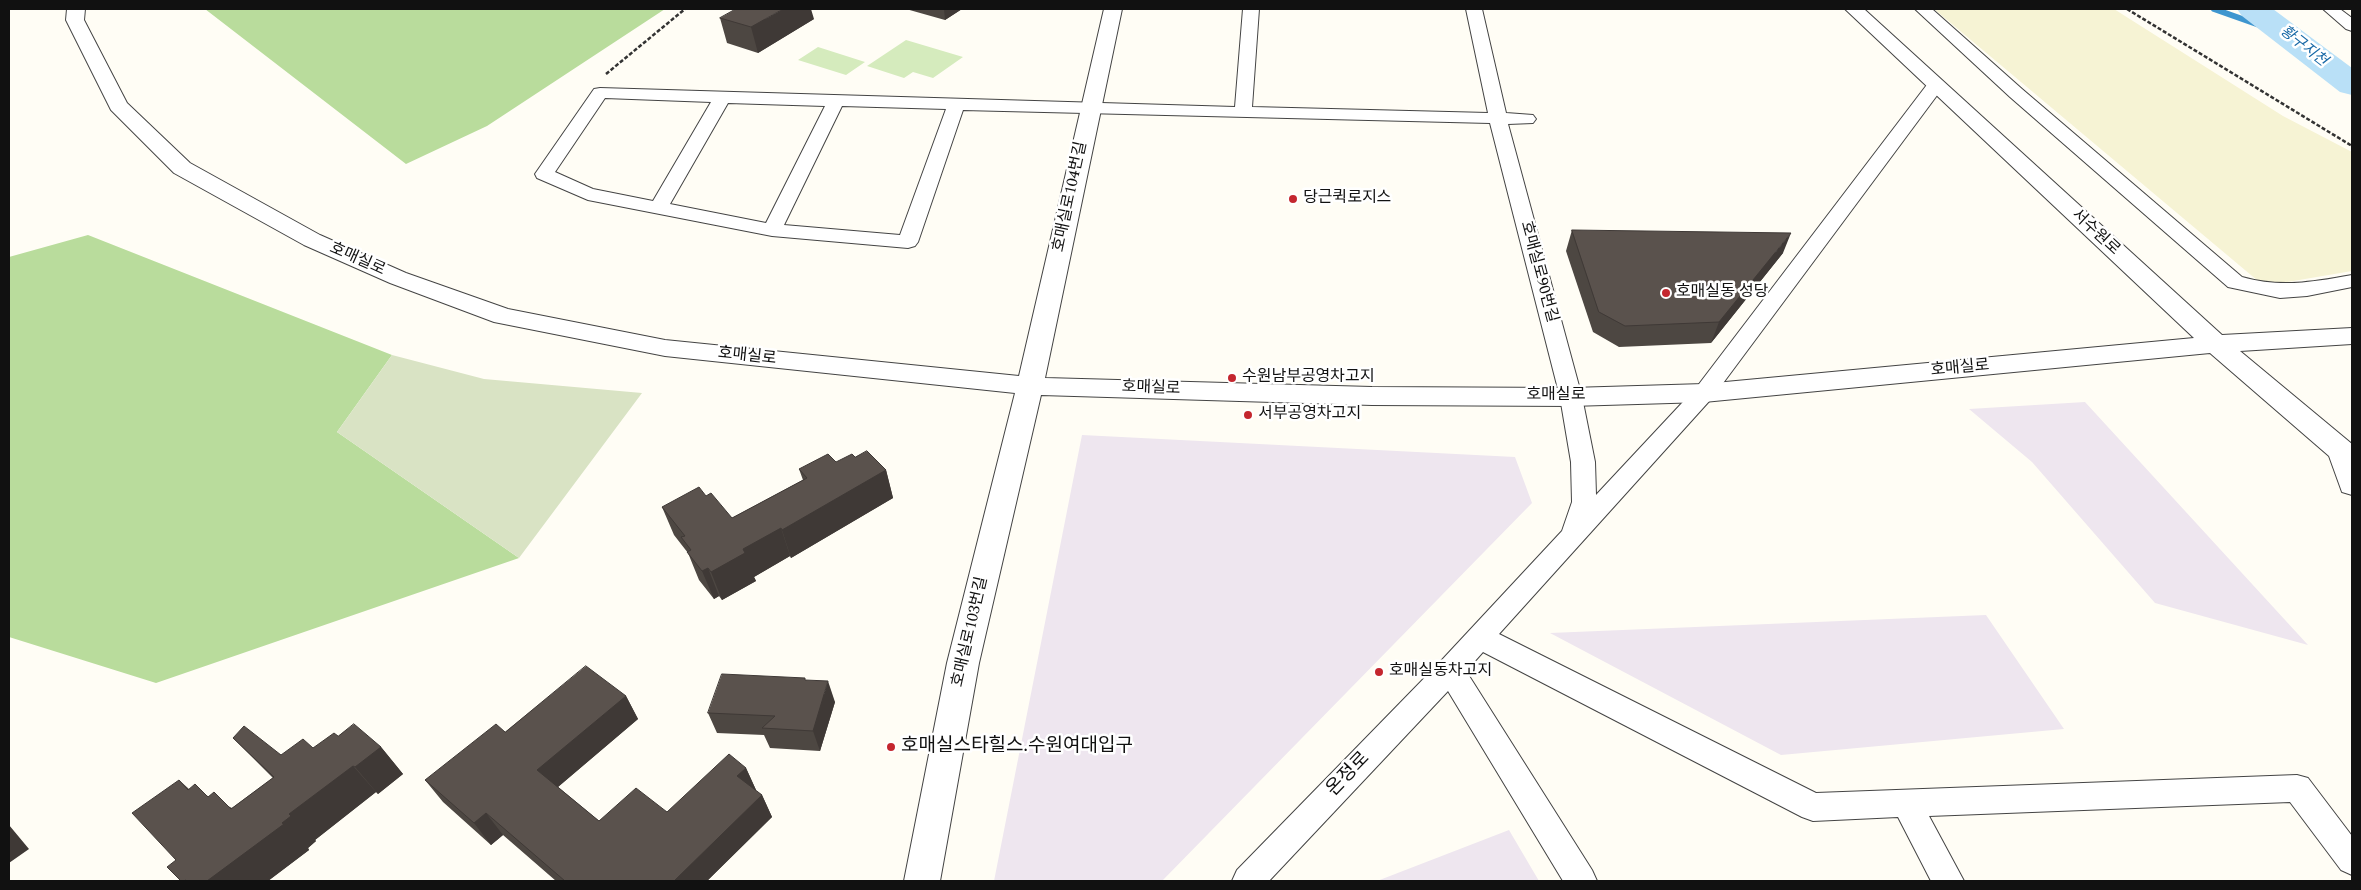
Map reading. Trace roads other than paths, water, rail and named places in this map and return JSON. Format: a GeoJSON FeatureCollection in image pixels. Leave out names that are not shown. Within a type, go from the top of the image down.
{"type":"FeatureCollection","features":[{"type":"Feature","properties":{"kind":"street","name":"호매실로"},"geometry":{"type":"LineString","coordinates":[[76,9],[75,20],[118,106],[182,168],[312,240],[398,278],[503,316],[665,348],[1030,386],[1372,396],[1571,397],[1704,393],[2216,344],[2352,336]]}},
{"type":"Feature","properties":{"kind":"street","name":"호매실로104번길"},"geometry":{"type":"LineString","coordinates":[[1030,386],[1113,9]]}},
{"type":"Feature","properties":{"kind":"street"},"geometry":{"type":"LineString","coordinates":[[1243,113],[1251,9]]}},
{"type":"Feature","properties":{"kind":"street","name":"호매실로90번길"},"geometry":{"type":"LineString","coordinates":[[1474,9],[1498,119],[1571,397],[1583,462],[1584,502],[1572,536]]}},
{"type":"Feature","properties":{"kind":"street","name":"서수원로"},"geometry":{"type":"LineString","coordinates":[[1854,9],[2216,344],[2347,454],[2352,485]]}},
{"type":"Feature","properties":{"kind":"street"},"geometry":{"type":"LineString","coordinates":[[1923,9],[2016,93],[2235,282],[2260,290],[2290,293],[2352,281]]}},
{"type":"Feature","properties":{"kind":"street"},"geometry":{"type":"LineString","coordinates":[[2331,9],[2352,26]]}},
{"type":"Feature","properties":{"kind":"street","name":"온정로"},"geometry":{"type":"LineString","coordinates":[[1248,881],[1450,670],[1704,393],[1935,86]]}},
{"type":"Feature","properties":{"kind":"street"},"geometry":{"type":"LineString","coordinates":[[956,105],[908,242],[772,230],[588,194],[544,174],[600,93],[956,105],[1090,110],[1527,119]]}},
{"type":"Feature","properties":{"kind":"street"},"geometry":{"type":"LineString","coordinates":[[658,208],[723,97]]}},
{"type":"Feature","properties":{"kind":"street"},"geometry":{"type":"LineString","coordinates":[[772,230],[836,101]]}},
{"type":"Feature","properties":{"kind":"street","name":"호매실로103번길"},"geometry":{"type":"LineString","coordinates":[[922,881],[963,663],[1030,386]]}},
{"type":"Feature","properties":{"kind":"street"},"geometry":{"type":"LineString","coordinates":[[1479,638],[1813,807],[2297,788],[2352,860]]}},
{"type":"Feature","properties":{"kind":"street"},"geometry":{"type":"LineString","coordinates":[[1450,670],[1581,881]]}},
{"type":"Feature","properties":{"kind":"street"},"geometry":{"type":"LineString","coordinates":[[1906,803],[1948,881]]}},
{"type":"Feature","properties":{"kind":"waterway"},"geometry":{"type":"LineString","coordinates":[[2214,9],[2282,33]]}},
{"type":"Feature","properties":{"kind":"waterway","name":"황구지천"},"geometry":{"type":"LineString","coordinates":[[2253,9],[2352,85]]}},
{"type":"Feature","properties":{"kind":"place","name":"당근퀵로지스"},"geometry":{"type":"Point","coordinates":[1293,199]}},
{"type":"Feature","properties":{"kind":"place","name":"호매실동 성당"},"geometry":{"type":"Point","coordinates":[1666,293]}},
{"type":"Feature","properties":{"kind":"place","name":"수원남부공영차고지"},"geometry":{"type":"Point","coordinates":[1232,378]}},
{"type":"Feature","properties":{"kind":"place","name":"서부공영차고지"},"geometry":{"type":"Point","coordinates":[1248,415]}},
{"type":"Feature","properties":{"kind":"place","name":"호매실동차고지"},"geometry":{"type":"Point","coordinates":[1379,672]}},
{"type":"Feature","properties":{"kind":"place","name":"호매실스타힐스.수원여대입구"},"geometry":{"type":"Point","coordinates":[891,747]}}]}
